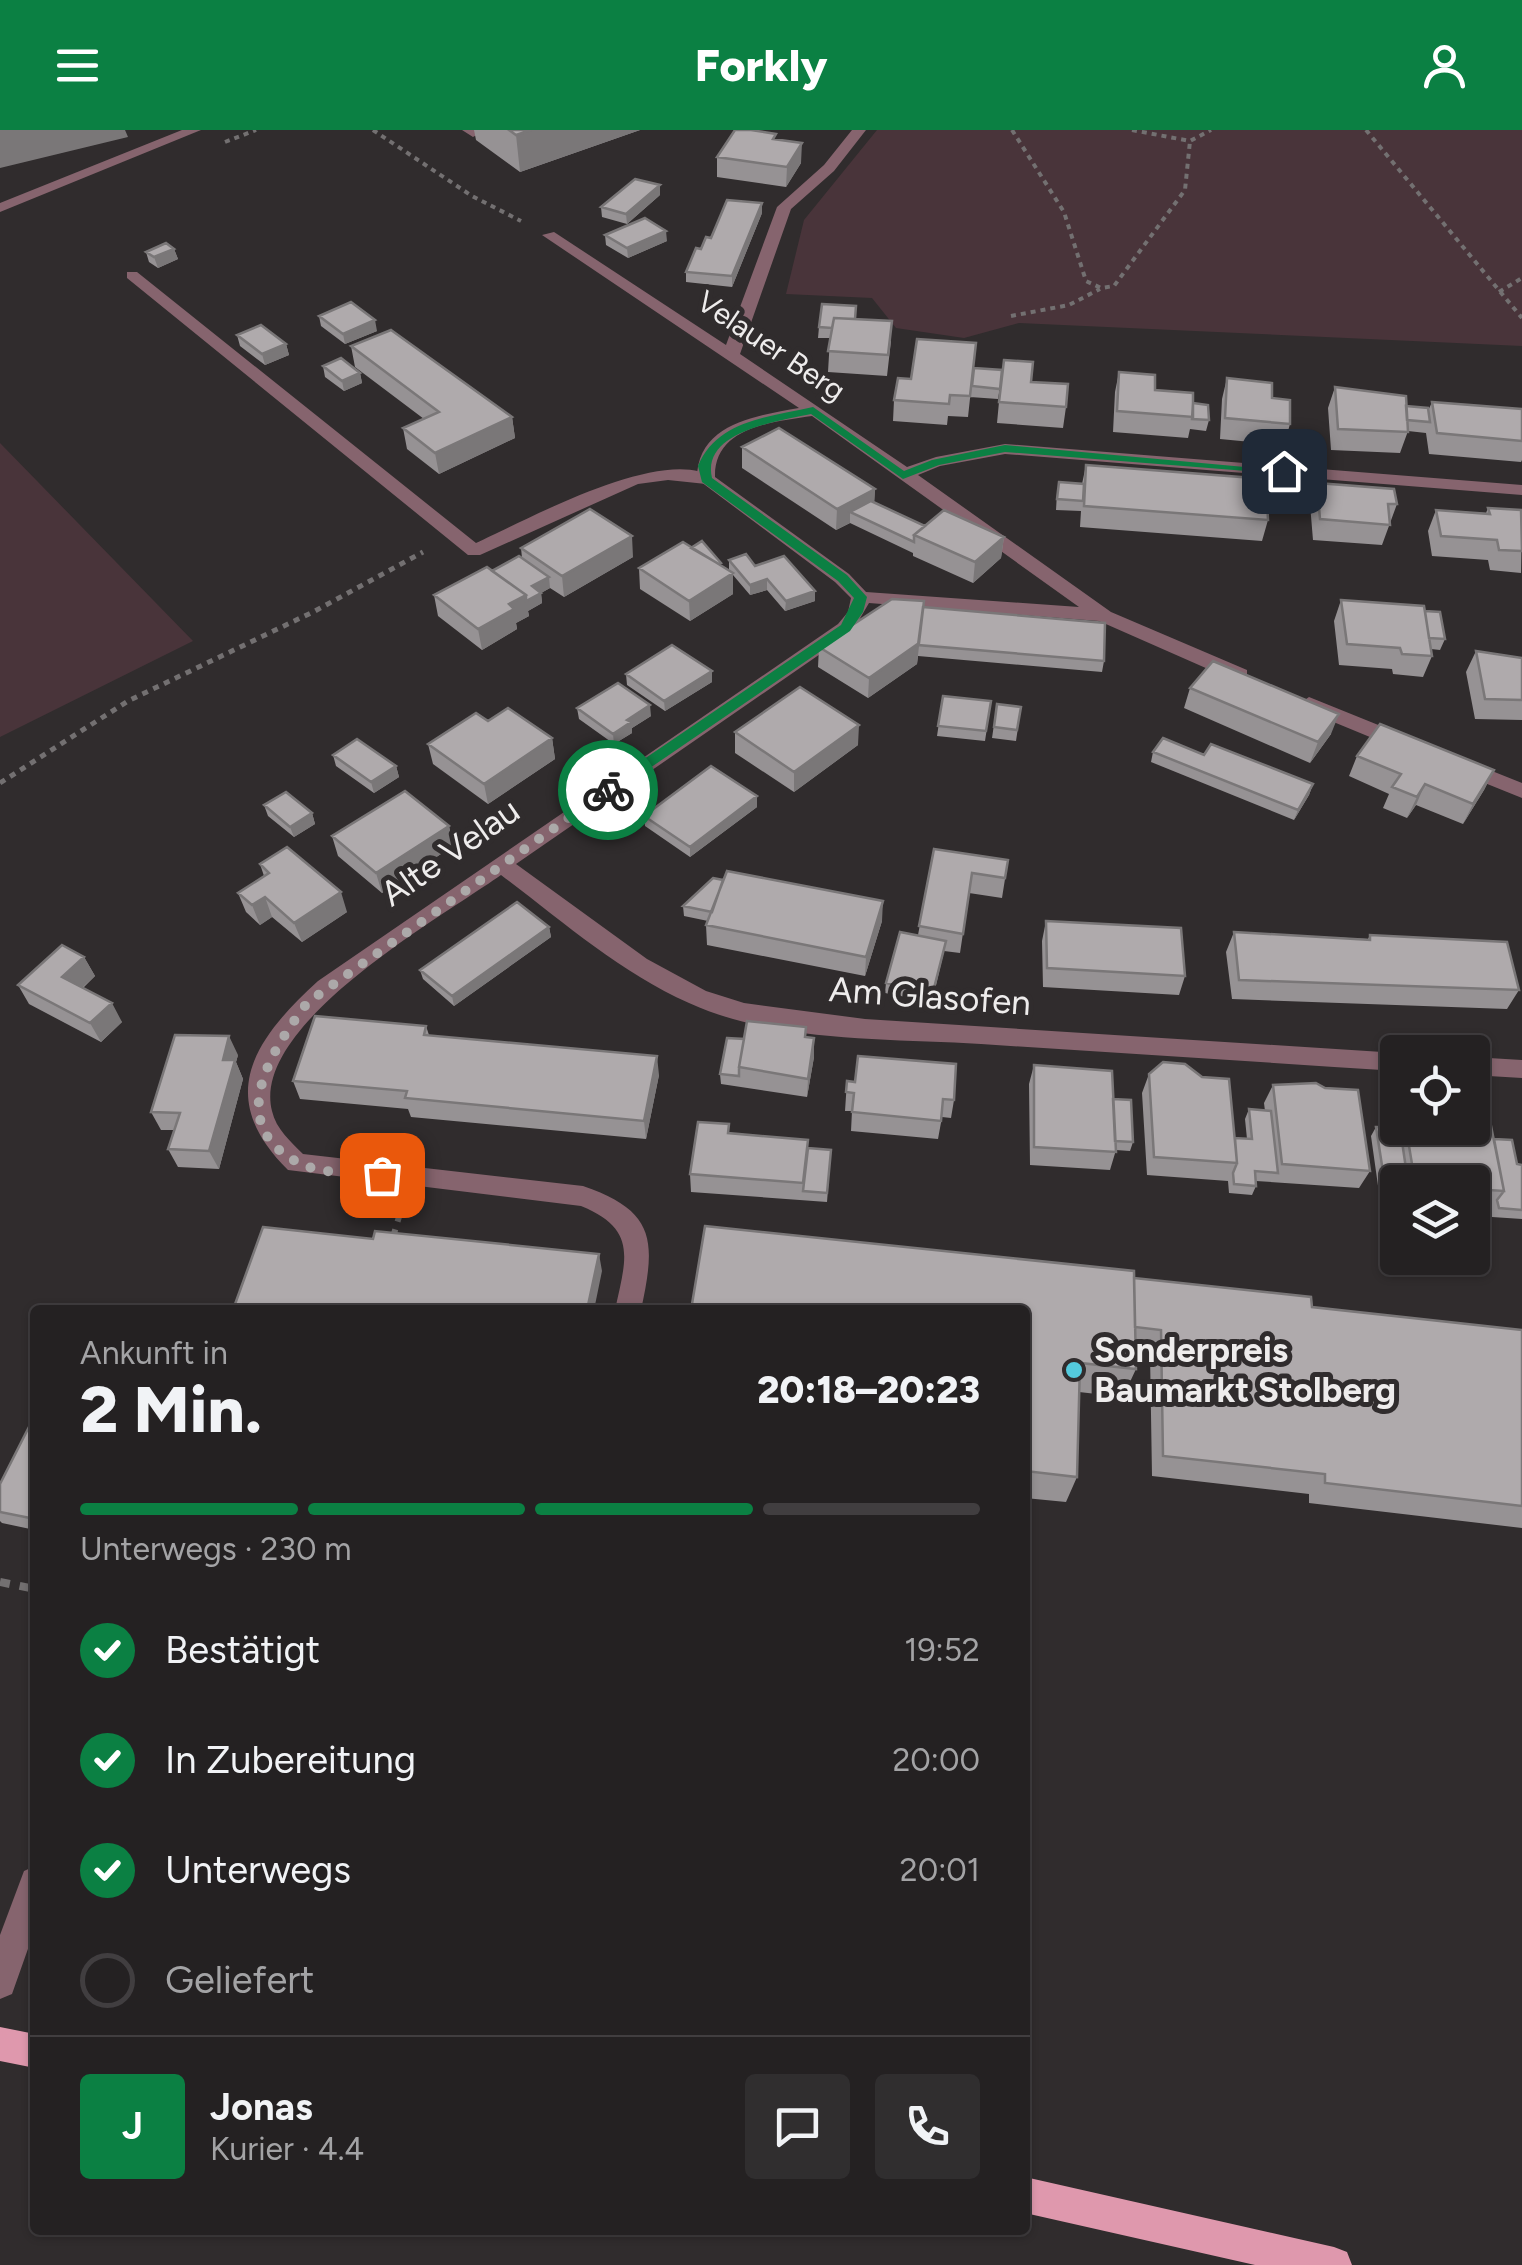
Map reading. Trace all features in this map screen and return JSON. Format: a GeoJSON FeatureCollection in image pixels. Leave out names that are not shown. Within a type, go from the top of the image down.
{"type":"FeatureCollection","features":[{"type":"Feature","properties":{"kind":"main road"},"geometry":{"type":"LineString","coordinates":[[0,2044],[30,2050]]}},
{"type":"Feature","properties":{"kind":"main road"},"geometry":{"type":"LineString","coordinates":[[1030,2196],[1334,2265]]}},
{"type":"Feature","properties":{"kind":"street"},"geometry":{"type":"LineString","coordinates":[[0,208],[194,130]]}},
{"type":"Feature","properties":{"kind":"street"},"geometry":{"type":"LineString","coordinates":[[732,355],[784,207],[829,168],[859,130]]}},
{"type":"Feature","properties":{"kind":"street","name":"Velauer Berg"},"geometry":{"type":"LineString","coordinates":[[549,235],[813,410],[1104,616],[1256,682]]}},
{"type":"Feature","properties":{"kind":"street"},"geometry":{"type":"LineString","coordinates":[[132,275],[474,551],[634,479],[668,475],[706,479],[842,578],[861,597]]}},
{"type":"Feature","properties":{"kind":"street"},"geometry":{"type":"LineString","coordinates":[[706,479],[703,466],[710,450],[728,434],[758,421],[813,410]]}},
{"type":"Feature","properties":{"kind":"street"},"geometry":{"type":"LineString","coordinates":[[903,475],[936,462],[1005,449],[1522,490]]}},
{"type":"Feature","properties":{"kind":"street","name":"Velauer Berg"},"geometry":{"type":"LineString","coordinates":[[861,597],[1104,616]]}},
{"type":"Feature","properties":{"kind":"street","name":"Alte Velau"},"geometry":{"type":"LineString","coordinates":[[629,1305],[640,1250],[635,1229],[612,1206],[582,1196],[297,1163],[273,1141],[257,1114],[262,1079],[276,1046],[307,1003],[500,864],[845,628],[857,612],[861,597]]}},
{"type":"Feature","properties":{"kind":"street"},"geometry":{"type":"LineString","coordinates":[[1292,696],[1522,791]]}},
{"type":"Feature","properties":{"kind":"street","name":"Am Glasofen"},"geometry":{"type":"LineString","coordinates":[[500,864],[668,982],[725,1008],[864,1028],[1380,1061]]}},
{"type":"Feature","properties":{"kind":"street"},"geometry":{"type":"LineString","coordinates":[[1490,1067],[1522,1068]]}},
{"type":"Feature","properties":{"kind":"street"},"geometry":{"type":"LineString","coordinates":[[0,1982],[30,1896]]}},
{"type":"Feature","properties":{"kind":"path"},"geometry":{"type":"LineString","coordinates":[[373,130],[472,196],[549,235]]}},
{"type":"Feature","properties":{"kind":"path"},"geometry":{"type":"LineString","coordinates":[[1012,130],[1064,212],[1086,281],[1101,288]]}},
{"type":"Feature","properties":{"kind":"path"},"geometry":{"type":"LineString","coordinates":[[1132,130],[1190,142],[1212,130]]}},
{"type":"Feature","properties":{"kind":"path"},"geometry":{"type":"LineString","coordinates":[[1366,130],[1522,318]]}},
{"type":"Feature","properties":{"kind":"path"},"geometry":{"type":"LineString","coordinates":[[1010,316],[1069,305],[1101,288],[1114,286],[1185,190],[1190,142]]}},
{"type":"Feature","properties":{"kind":"path"},"geometry":{"type":"LineString","coordinates":[[1499,292],[1522,278]]}},
{"type":"Feature","properties":{"kind":"path"},"geometry":{"type":"LineString","coordinates":[[0,783],[128,701],[315,611],[454,534]]}},
{"type":"Feature","properties":{"kind":"path"},"geometry":{"type":"LineString","coordinates":[[392,1243],[410,1244]]}},
{"type":"Feature","properties":{"kind":"path"},"geometry":{"type":"LineString","coordinates":[[0,1582],[30,1589]]}},
{"type":"Feature","properties":{"kind":"shaded area"},"geometry":{"type":"Polygon","coordinates":[[[877,130],[1522,130],[1522,346],[1019,323],[964,338],[896,328],[872,298],[786,294],[804,220],[877,130]]]}},
{"type":"Feature","properties":{"kind":"shaded area"},"geometry":{"type":"Polygon","coordinates":[[[0,443],[193,641],[0,737],[0,443]]]}},
{"type":"Feature","properties":{"kind":"building"},"geometry":{"type":"Polygon","coordinates":[[[735,130],[776,134],[773,139],[802,143],[787,167],[717,157],[735,130]]]}},
{"type":"Feature","properties":{"kind":"building"},"geometry":{"type":"Polygon","coordinates":[[[635,179],[660,185],[626,214],[601,207],[635,179]]]}},
{"type":"Feature","properties":{"kind":"building"},"geometry":{"type":"Polygon","coordinates":[[[727,200],[762,203],[732,276],[686,272],[696,248],[701,249],[706,237],[711,238],[727,200]]]}},
{"type":"Feature","properties":{"kind":"building"},"geometry":{"type":"Polygon","coordinates":[[[645,218],[666,231],[627,248],[605,235],[645,218]]]}},
{"type":"Feature","properties":{"kind":"building"},"geometry":{"type":"Polygon","coordinates":[[[166,243],[174,249],[154,257],[146,252],[166,243]]]}},
{"type":"Feature","properties":{"kind":"building"},"geometry":{"type":"Polygon","coordinates":[[[351,302],[375,320],[343,334],[319,316],[351,302]]]}},
{"type":"Feature","properties":{"kind":"building"},"geometry":{"type":"Polygon","coordinates":[[[822,304],[856,306],[855,319],[834,318],[832,328],[819,327],[822,304]]]}},
{"type":"Feature","properties":{"kind":"building"},"geometry":{"type":"Polygon","coordinates":[[[834,318],[892,321],[888,355],[828,351],[834,318]]]}},
{"type":"Feature","properties":{"kind":"building"},"geometry":{"type":"Polygon","coordinates":[[[261,325],[286,344],[262,354],[237,335],[261,325]]]}},
{"type":"Feature","properties":{"kind":"building"},"geometry":{"type":"Polygon","coordinates":[[[391,330],[512,417],[435,453],[403,428],[439,412],[351,346],[391,330]]]}},
{"type":"Feature","properties":{"kind":"building"},"geometry":{"type":"Polygon","coordinates":[[[917,339],[976,343],[970,396],[950,395],[949,404],[894,400],[898,378],[911,379],[917,339]]]}},
{"type":"Feature","properties":{"kind":"building"},"geometry":{"type":"Polygon","coordinates":[[[341,358],[360,373],[342,381],[323,366],[341,358]]]}},
{"type":"Feature","properties":{"kind":"building"},"geometry":{"type":"Polygon","coordinates":[[[1004,360],[1033,362],[1031,382],[1068,384],[1066,407],[999,402],[1004,360]]]}},
{"type":"Feature","properties":{"kind":"building"},"geometry":{"type":"Polygon","coordinates":[[[974,368],[1002,370],[1000,389],[972,386],[974,368]]]}},
{"type":"Feature","properties":{"kind":"building"},"geometry":{"type":"Polygon","coordinates":[[[1119,372],[1155,375],[1155,390],[1193,393],[1193,417],[1117,411],[1119,372]]]}},
{"type":"Feature","properties":{"kind":"building"},"geometry":{"type":"Polygon","coordinates":[[[1227,378],[1272,383],[1272,398],[1290,400],[1290,424],[1225,418],[1227,378]]]}},
{"type":"Feature","properties":{"kind":"building"},"geometry":{"type":"Polygon","coordinates":[[[1335,387],[1406,396],[1408,432],[1338,429],[1335,387]]]}},
{"type":"Feature","properties":{"kind":"building"},"geometry":{"type":"Polygon","coordinates":[[[1432,402],[1522,409],[1522,441],[1437,433],[1432,402]]]}},
{"type":"Feature","properties":{"kind":"building"},"geometry":{"type":"Polygon","coordinates":[[[1193,403],[1208,405],[1209,420],[1192,419],[1193,403]]]}},
{"type":"Feature","properties":{"kind":"building"},"geometry":{"type":"Polygon","coordinates":[[[1406,406],[1428,408],[1430,422],[1407,420],[1406,406]]]}},
{"type":"Feature","properties":{"kind":"building"},"geometry":{"type":"Polygon","coordinates":[[[779,428],[875,489],[837,509],[742,447],[779,428]]]}},
{"type":"Feature","properties":{"kind":"building"},"geometry":{"type":"Polygon","coordinates":[[[1086,465],[1266,479],[1268,520],[1084,506],[1086,465]]]}},
{"type":"Feature","properties":{"kind":"building"},"geometry":{"type":"Polygon","coordinates":[[[1059,482],[1084,484],[1083,501],[1057,499],[1059,482]]]}},
{"type":"Feature","properties":{"kind":"building"},"geometry":{"type":"Polygon","coordinates":[[[1317,483],[1394,489],[1397,504],[1388,504],[1390,525],[1320,519],[1317,483]]]}},
{"type":"Feature","properties":{"kind":"building"},"geometry":{"type":"Polygon","coordinates":[[[871,501],[925,526],[914,535],[914,542],[850,512],[871,501]]]}},
{"type":"Feature","properties":{"kind":"building"},"geometry":{"type":"Polygon","coordinates":[[[1488,508],[1521,510],[1522,551],[1499,550],[1497,540],[1441,536],[1436,510],[1490,514],[1488,508]]]}},
{"type":"Feature","properties":{"kind":"building"},"geometry":{"type":"Polygon","coordinates":[[[590,509],[632,536],[562,576],[521,548],[590,509]]]}},
{"type":"Feature","properties":{"kind":"building"},"geometry":{"type":"Polygon","coordinates":[[[944,510],[1004,537],[975,562],[914,535],[944,510]]]}},
{"type":"Feature","properties":{"kind":"building"},"geometry":{"type":"Polygon","coordinates":[[[702,541],[721,563],[691,548],[702,541]]]}},
{"type":"Feature","properties":{"kind":"building"},"geometry":{"type":"Polygon","coordinates":[[[683,542],[733,573],[689,601],[639,568],[683,542]]]}},
{"type":"Feature","properties":{"kind":"building"},"geometry":{"type":"Polygon","coordinates":[[[746,554],[755,566],[784,556],[815,591],[786,601],[767,579],[750,585],[729,560],[746,554]]]}},
{"type":"Feature","properties":{"kind":"building"},"geometry":{"type":"Polygon","coordinates":[[[519,556],[549,577],[532,586],[541,593],[526,601],[526,595],[492,571],[519,556]]]}},
{"type":"Feature","properties":{"kind":"building"},"geometry":{"type":"Polygon","coordinates":[[[487,567],[526,595],[509,604],[514,609],[478,629],[434,595],[487,567]]]}},
{"type":"Feature","properties":{"kind":"building"},"geometry":{"type":"Polygon","coordinates":[[[892,599],[924,601],[919,643],[869,678],[819,647],[892,599]]]}},
{"type":"Feature","properties":{"kind":"building"},"geometry":{"type":"Polygon","coordinates":[[[1341,600],[1424,606],[1432,656],[1402,654],[1400,648],[1347,644],[1341,600]]]}},
{"type":"Feature","properties":{"kind":"building"},"geometry":{"type":"Polygon","coordinates":[[[923,607],[1105,623],[1104,661],[918,645],[923,607]]]}},
{"type":"Feature","properties":{"kind":"building"},"geometry":{"type":"Polygon","coordinates":[[[1425,611],[1440,612],[1445,639],[1429,638],[1425,611]]]}},
{"type":"Feature","properties":{"kind":"building"},"geometry":{"type":"Polygon","coordinates":[[[672,645],[712,671],[664,701],[626,674],[672,645]]]}},
{"type":"Feature","properties":{"kind":"building"},"geometry":{"type":"Polygon","coordinates":[[[1476,651],[1522,658],[1522,700],[1485,699],[1476,651]]]}},
{"type":"Feature","properties":{"kind":"building"},"geometry":{"type":"Polygon","coordinates":[[[1213,661],[1339,714],[1318,742],[1190,688],[1213,661]]]}},
{"type":"Feature","properties":{"kind":"building"},"geometry":{"type":"Polygon","coordinates":[[[618,683],[650,705],[613,734],[577,708],[618,683]]]}},
{"type":"Feature","properties":{"kind":"building"},"geometry":{"type":"Polygon","coordinates":[[[800,687],[859,725],[794,772],[735,732],[800,687]]]}},
{"type":"Feature","properties":{"kind":"building"},"geometry":{"type":"Polygon","coordinates":[[[943,696],[991,701],[986,731],[938,726],[943,696]]]}},
{"type":"Feature","properties":{"kind":"building"},"geometry":{"type":"Polygon","coordinates":[[[997,704],[1021,707],[1017,730],[994,727],[997,704]]]}},
{"type":"Feature","properties":{"kind":"building"},"geometry":{"type":"Polygon","coordinates":[[[508,708],[552,738],[484,784],[428,744],[476,713],[488,721],[508,708]]]}},
{"type":"Feature","properties":{"kind":"building"},"geometry":{"type":"Polygon","coordinates":[[[1380,724],[1494,770],[1473,804],[1425,784],[1417,797],[1392,787],[1401,774],[1357,756],[1380,724]]]}},
{"type":"Feature","properties":{"kind":"building"},"geometry":{"type":"Polygon","coordinates":[[[1163,738],[1204,755],[1211,744],[1313,784],[1298,810],[1153,752],[1163,738]]]}},
{"type":"Feature","properties":{"kind":"building"},"geometry":{"type":"Polygon","coordinates":[[[357,739],[396,766],[371,782],[333,755],[357,739]]]}},
{"type":"Feature","properties":{"kind":"building"},"geometry":{"type":"Polygon","coordinates":[[[711,766],[757,796],[690,847],[644,816],[711,766]]]}},
{"type":"Feature","properties":{"kind":"building"},"geometry":{"type":"Polygon","coordinates":[[[405,791],[449,826],[376,873],[332,836],[405,791]]]}},
{"type":"Feature","properties":{"kind":"building"},"geometry":{"type":"Polygon","coordinates":[[[286,792],[312,813],[290,827],[264,805],[286,792]]]}},
{"type":"Feature","properties":{"kind":"building"},"geometry":{"type":"Polygon","coordinates":[[[287,847],[341,892],[294,923],[265,897],[252,905],[238,893],[269,873],[260,864],[287,847]]]}},
{"type":"Feature","properties":{"kind":"building"},"geometry":{"type":"Polygon","coordinates":[[[934,849],[1008,860],[1005,878],[972,873],[963,934],[919,926],[934,849]]]}},
{"type":"Feature","properties":{"kind":"building"},"geometry":{"type":"Polygon","coordinates":[[[727,871],[883,901],[866,957],[706,925],[727,871]]]}},
{"type":"Feature","properties":{"kind":"building"},"geometry":{"type":"Polygon","coordinates":[[[713,878],[723,880],[712,912],[683,906],[713,878]]]}},
{"type":"Feature","properties":{"kind":"building"},"geometry":{"type":"Polygon","coordinates":[[[517,902],[549,927],[452,996],[420,970],[517,902]]]}},
{"type":"Feature","properties":{"kind":"building"},"geometry":{"type":"Polygon","coordinates":[[[1046,921],[1181,928],[1185,976],[1047,968],[1046,921]]]}},
{"type":"Feature","properties":{"kind":"building"},"geometry":{"type":"Polygon","coordinates":[[[900,932],[946,941],[933,992],[886,983],[900,932]]]}},
{"type":"Feature","properties":{"kind":"building"},"geometry":{"type":"Polygon","coordinates":[[[1234,932],[1370,940],[1370,935],[1507,942],[1519,990],[1239,980],[1234,932]]]}},
{"type":"Feature","properties":{"kind":"building"},"geometry":{"type":"Polygon","coordinates":[[[62,945],[84,957],[62,977],[112,1003],[90,1023],[18,985],[62,945]]]}},
{"type":"Feature","properties":{"kind":"building"},"geometry":{"type":"Polygon","coordinates":[[[315,1016],[426,1026],[424,1035],[657,1056],[644,1121],[405,1098],[407,1091],[293,1081],[315,1016]]]}},
{"type":"Feature","properties":{"kind":"building"},"geometry":{"type":"Polygon","coordinates":[[[747,1021],[806,1027],[805,1037],[814,1038],[808,1079],[739,1067],[747,1021]]]}},
{"type":"Feature","properties":{"kind":"building"},"geometry":{"type":"Polygon","coordinates":[[[175,1035],[229,1036],[223,1060],[235,1060],[209,1151],[168,1149],[180,1113],[151,1112],[175,1035]]]}},
{"type":"Feature","properties":{"kind":"building"},"geometry":{"type":"Polygon","coordinates":[[[727,1038],[744,1039],[739,1076],[720,1074],[727,1038]]]}},
{"type":"Feature","properties":{"kind":"building"},"geometry":{"type":"Polygon","coordinates":[[[858,1056],[956,1064],[954,1100],[943,1099],[941,1121],[852,1112],[854,1093],[846,1092],[847,1081],[855,1082],[858,1056]]]}},
{"type":"Feature","properties":{"kind":"building"},"geometry":{"type":"Polygon","coordinates":[[[1163,1062],[1185,1064],[1202,1077],[1229,1079],[1237,1163],[1154,1157],[1149,1074],[1163,1062]]]}},
{"type":"Feature","properties":{"kind":"building"},"geometry":{"type":"Polygon","coordinates":[[[1034,1065],[1112,1071],[1116,1152],[1034,1147],[1034,1065]]]}},
{"type":"Feature","properties":{"kind":"building"},"geometry":{"type":"Polygon","coordinates":[[[1316,1083],[1325,1088],[1358,1090],[1370,1171],[1282,1164],[1273,1085],[1316,1083]]]}},
{"type":"Feature","properties":{"kind":"building"},"geometry":{"type":"Polygon","coordinates":[[[1113,1099],[1131,1100],[1133,1142],[1115,1141],[1113,1099]]]}},
{"type":"Feature","properties":{"kind":"building"},"geometry":{"type":"Polygon","coordinates":[[[1249,1109],[1271,1111],[1278,1173],[1255,1171],[1256,1186],[1234,1184],[1233,1173],[1237,1163],[1235,1138],[1252,1139],[1249,1109]]]}},
{"type":"Feature","properties":{"kind":"building"},"geometry":{"type":"Polygon","coordinates":[[[1490,1121],[1504,1191],[1490,1190],[1490,1165],[1412,1165],[1409,1145],[1490,1145],[1490,1121]]]}},
{"type":"Feature","properties":{"kind":"building"},"geometry":{"type":"Polygon","coordinates":[[[698,1122],[729,1124],[728,1133],[808,1140],[803,1183],[690,1174],[698,1122]]]}},
{"type":"Feature","properties":{"kind":"building"},"geometry":{"type":"Polygon","coordinates":[[[1376,1127],[1380,1127],[1380,1145],[1403,1145],[1405,1165],[1382,1165],[1376,1127]]]}},
{"type":"Feature","properties":{"kind":"building"},"geometry":{"type":"Polygon","coordinates":[[[1494,1139],[1512,1140],[1517,1164],[1522,1165],[1522,1210],[1499,1208],[1497,1200],[1504,1191],[1494,1139]]]}},
{"type":"Feature","properties":{"kind":"building"},"geometry":{"type":"Polygon","coordinates":[[[808,1148],[831,1150],[827,1193],[803,1191],[808,1148]]]}},
{"type":"Feature","properties":{"kind":"building"},"geometry":{"type":"Polygon","coordinates":[[[705,1226],[1134,1271],[1136,1369],[1080,1363],[1077,1477],[1030,1472],[1030,1305],[692,1305],[705,1226]]]}},
{"type":"Feature","properties":{"kind":"building"},"geometry":{"type":"Polygon","coordinates":[[[263,1227],[373,1239],[375,1231],[599,1254],[588,1305],[235,1305],[263,1227]]]}},
{"type":"Feature","properties":{"kind":"building"},"geometry":{"type":"Polygon","coordinates":[[[1134,1278],[1311,1297],[1312,1307],[1522,1330],[1522,1506],[1325,1483],[1325,1474],[1163,1456],[1161,1330],[1135,1327],[1134,1278]]]}},
{"type":"Feature","properties":{"kind":"building"},"geometry":{"type":"Polygon","coordinates":[[[30,1425],[30,1518],[0,1512],[0,1484],[30,1425]]]}},
{"type":"Feature","properties":{"kind":"way so far"},"geometry":{"type":"LineString","coordinates":[[382,1175],[297,1163],[273,1141],[257,1114],[262,1079],[276,1046],[307,1003],[608,790]]}},
{"type":"Feature","properties":{"kind":"place","name":"Sonderpreis Baumarkt Stolberg"},"geometry":{"type":"Point","coordinates":[1074,1370]}},
{"type":"Feature","properties":{"kind":"route"},"geometry":{"type":"LineString","coordinates":[[608,790],[845,628],[857,612],[861,597],[842,578],[706,479],[703,466],[710,450],[745,425],[813,410],[903,475],[936,462],[1005,449],[1284,471]]}}]}
